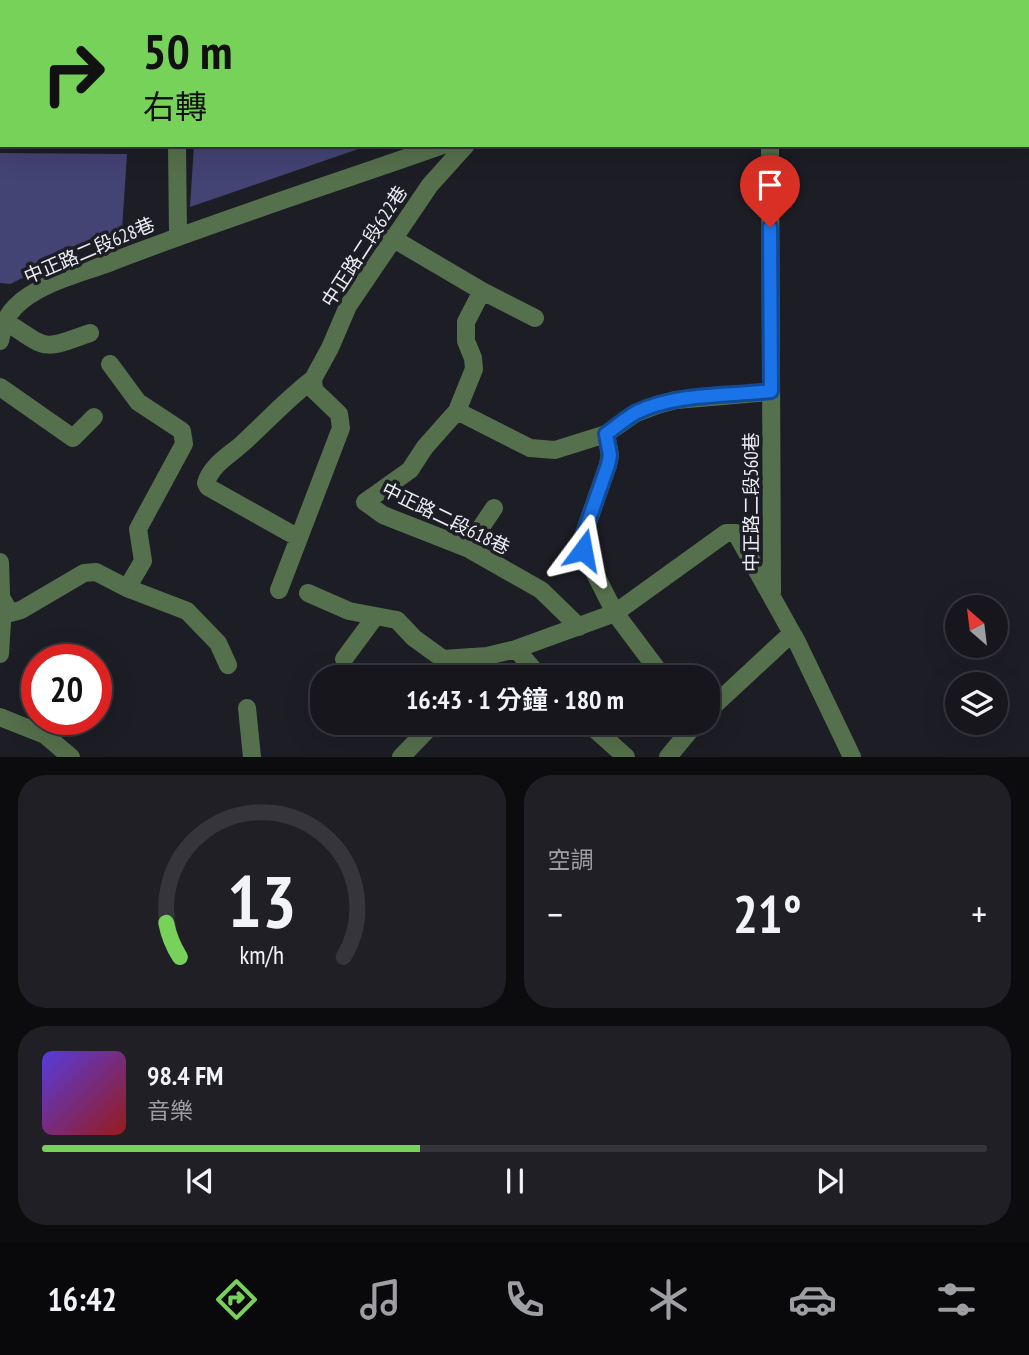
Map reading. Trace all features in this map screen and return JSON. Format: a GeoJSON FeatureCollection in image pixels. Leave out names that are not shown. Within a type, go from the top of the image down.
{"type":"FeatureCollection","features":[{"type":"Feature","properties":{"kind":"street","name":"中正路二段628巷"},"geometry":{"type":"LineString","coordinates":[[177,147],[178,236]]}},
{"type":"Feature","properties":{"kind":"street","name":"中正路二段628巷"},"geometry":{"type":"LineString","coordinates":[[5,321],[15,307],[34,294],[178,236],[437,147]]}},
{"type":"Feature","properties":{"kind":"street","name":"中正路二段622巷"},"geometry":{"type":"LineString","coordinates":[[297,537],[206,483],[218,464],[282,402],[313,379],[344,314],[392,238],[430,185],[464,147]]}},
{"type":"Feature","properties":{"kind":"street","name":"中正路二段560巷"},"geometry":{"type":"LineString","coordinates":[[770,147],[772,597],[852,757]]}},
{"type":"Feature","properties":{"kind":"street"},"geometry":{"type":"LineString","coordinates":[[392,238],[482,291],[535,318]]}},
{"type":"Feature","properties":{"kind":"street","name":"中正路二段618巷"},"geometry":{"type":"LineString","coordinates":[[482,291],[466,322],[466,341],[474,369],[457,411],[425,447],[410,470],[365,502],[383,515],[467,548],[541,590],[579,627]]}},
{"type":"Feature","properties":{"kind":"street"},"geometry":{"type":"LineString","coordinates":[[0,341],[5,321],[45,346],[54,346],[90,333]]}},
{"type":"Feature","properties":{"kind":"street"},"geometry":{"type":"LineString","coordinates":[[110,364],[138,402],[182,431],[184,438],[184,444],[138,529],[143,561],[127,588]]}},
{"type":"Feature","properties":{"kind":"street"},"geometry":{"type":"LineString","coordinates":[[279,590],[342,420],[314,390],[313,379]]}},
{"type":"Feature","properties":{"kind":"street"},"geometry":{"type":"LineString","coordinates":[[0,387],[73,438],[94,417]]}},
{"type":"Feature","properties":{"kind":"street"},"geometry":{"type":"LineString","coordinates":[[457,411],[530,448],[542,451],[555,450],[606,434],[636,413],[666,402],[771,391]]}},
{"type":"Feature","properties":{"kind":"street"},"geometry":{"type":"LineString","coordinates":[[606,434],[610,455],[582,539],[583,550],[615,613],[654,665]]}},
{"type":"Feature","properties":{"kind":"street"},"geometry":{"type":"LineString","coordinates":[[467,548],[494,508]]}},
{"type":"Feature","properties":{"kind":"street"},"geometry":{"type":"LineString","coordinates":[[455,665],[516,649],[615,613],[726,533],[736,533],[742,540],[772,597]]}},
{"type":"Feature","properties":{"kind":"street"},"geometry":{"type":"LineString","coordinates":[[0,562],[0,654]]}},
{"type":"Feature","properties":{"kind":"street"},"geometry":{"type":"LineString","coordinates":[[1,595],[10,613],[21,610],[90,571],[187,611],[218,643],[228,665]]}},
{"type":"Feature","properties":{"kind":"street"},"geometry":{"type":"LineString","coordinates":[[308,593],[349,611],[401,622],[441,665]]}},
{"type":"Feature","properties":{"kind":"street"},"geometry":{"type":"LineString","coordinates":[[344,659],[375,617]]}},
{"type":"Feature","properties":{"kind":"street"},"geometry":{"type":"LineString","coordinates":[[720,700],[792,633]]}},
{"type":"Feature","properties":{"kind":"street"},"geometry":{"type":"LineString","coordinates":[[516,649],[530,665]]}},
{"type":"Feature","properties":{"kind":"street"},"geometry":{"type":"LineString","coordinates":[[247,708],[252,757]]}},
{"type":"Feature","properties":{"kind":"street"},"geometry":{"type":"LineString","coordinates":[[0,717],[45,735],[71,757]]}},
{"type":"Feature","properties":{"kind":"street"},"geometry":{"type":"LineString","coordinates":[[401,757],[422,735]]}},
{"type":"Feature","properties":{"kind":"street"},"geometry":{"type":"LineString","coordinates":[[601,735],[626,757]]}},
{"type":"Feature","properties":{"kind":"street"},"geometry":{"type":"LineString","coordinates":[[668,757],[686,735]]}},
{"type":"Feature","properties":{"kind":"shaded area"},"geometry":{"type":"Polygon","coordinates":[[[194,147],[364,147],[190,207],[194,147]]]}},
{"type":"Feature","properties":{"kind":"shaded area"},"geometry":{"type":"Polygon","coordinates":[[[0,153],[127,154],[122,230],[10,284],[0,283],[0,153]]]}},
{"type":"Feature","properties":{"kind":"route"},"geometry":{"type":"LineString","coordinates":[[583,550],[582,539],[610,455],[606,434],[636,413],[676,400],[771,391],[770,227]]}}]}
